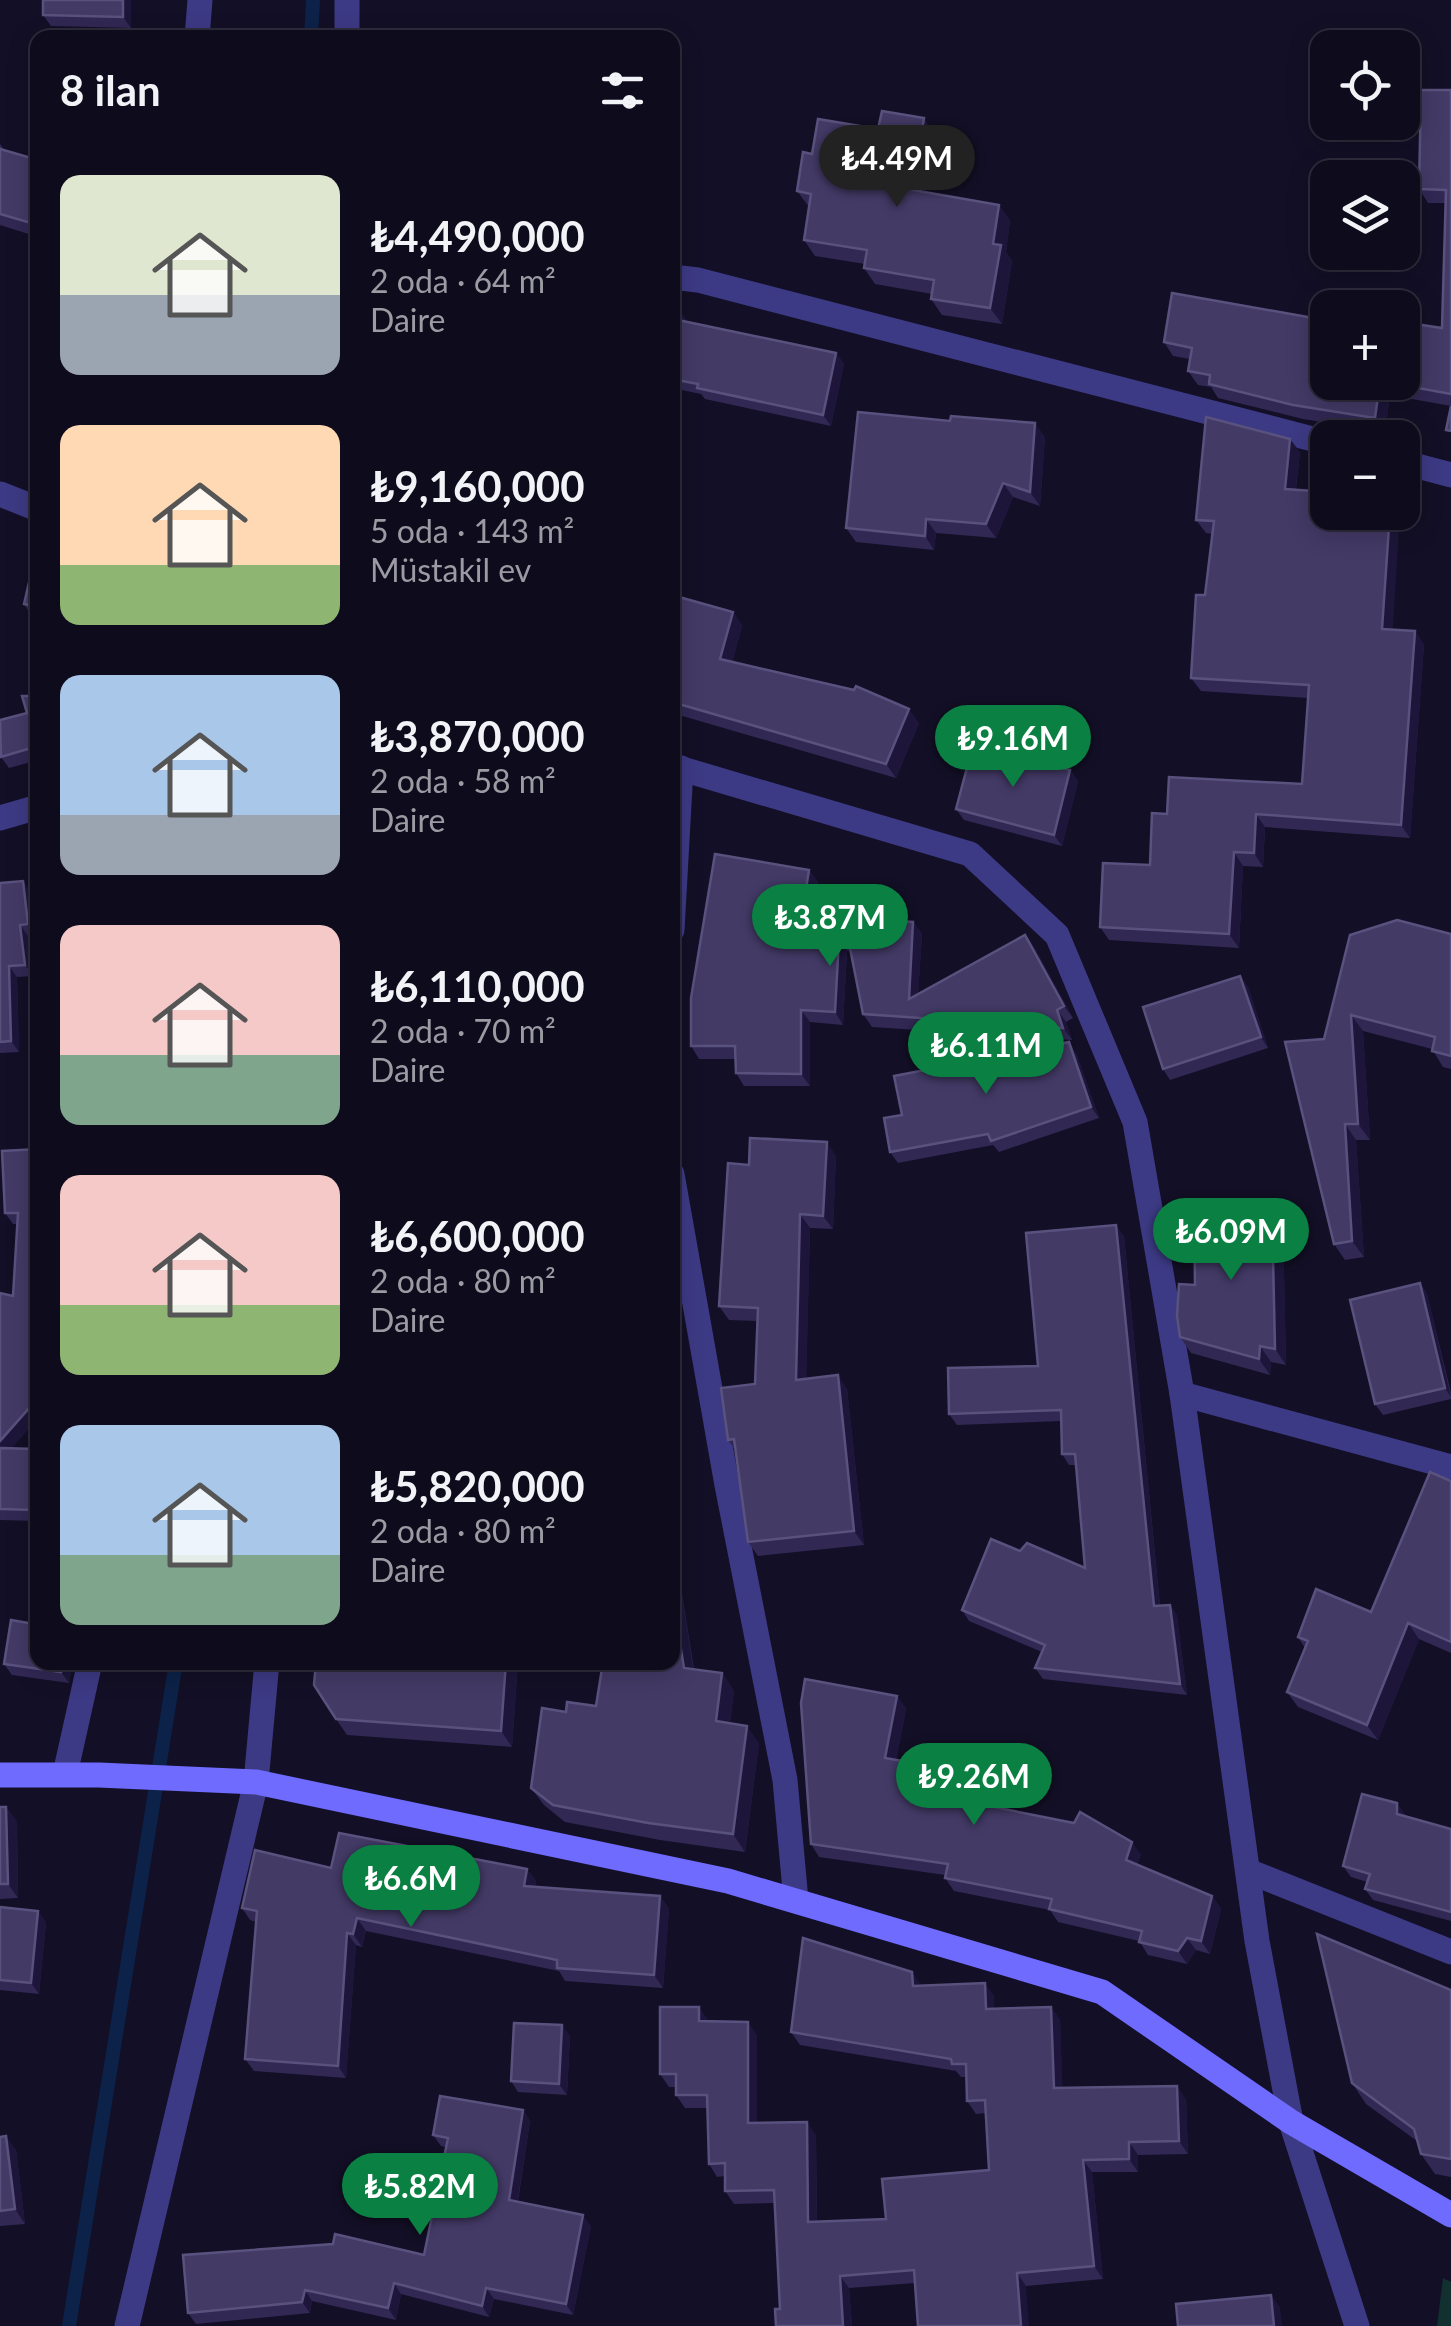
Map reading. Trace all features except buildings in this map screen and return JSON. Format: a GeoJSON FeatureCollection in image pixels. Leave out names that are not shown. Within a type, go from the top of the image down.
{"type":"FeatureCollection","features":[{"type":"Feature","properties":{"kind":"street"},"geometry":{"type":"LineString","coordinates":[[198,30],[200,0]]}},
{"type":"Feature","properties":{"kind":"street"},"geometry":{"type":"LineString","coordinates":[[347,0],[347,30]]}},
{"type":"Feature","properties":{"kind":"street"},"geometry":{"type":"LineString","coordinates":[[680,279],[698,280],[1310,438]]}},
{"type":"Feature","properties":{"kind":"street"},"geometry":{"type":"LineString","coordinates":[[1420,467],[1451,475]]}},
{"type":"Feature","properties":{"kind":"street"},"geometry":{"type":"LineString","coordinates":[[0,494],[30,506]]}},
{"type":"Feature","properties":{"kind":"street"},"geometry":{"type":"LineString","coordinates":[[680,768],[970,854],[1057,934],[1135,1122],[1182,1394],[1248,1870],[1291,2122],[1357,2326]]}},
{"type":"Feature","properties":{"kind":"street"},"geometry":{"type":"LineString","coordinates":[[0,818],[30,809]]}},
{"type":"Feature","properties":{"kind":"street"},"geometry":{"type":"LineString","coordinates":[[680,1219],[784,1780],[796,1901]]}},
{"type":"Feature","properties":{"kind":"street"},"geometry":{"type":"LineString","coordinates":[[1182,1394],[1451,1467]]}},
{"type":"Feature","properties":{"kind":"street"},"geometry":{"type":"LineString","coordinates":[[65,1774],[88,1670]]}},
{"type":"Feature","properties":{"kind":"street"},"geometry":{"type":"LineString","coordinates":[[127,2326],[265,1670]]}},
{"type":"Feature","properties":{"kind":"street"},"geometry":{"type":"LineString","coordinates":[[0,1775],[243,1782],[728,1881],[1102,1992],[1291,2122],[1451,2215]]}},
{"type":"Feature","properties":{"kind":"street"},"geometry":{"type":"LineString","coordinates":[[1248,1870],[1451,1952]]}},
{"type":"Feature","properties":{"kind":"green space"},"geometry":{"type":"Polygon","coordinates":[[[1443,2278],[1451,2282],[1451,2326],[1437,2326],[1443,2278]]]}},
{"type":"Feature","properties":{"kind":"waterway"},"geometry":{"type":"LineString","coordinates":[[311,30],[313,0]]}},
{"type":"Feature","properties":{"kind":"waterway"},"geometry":{"type":"LineString","coordinates":[[69,2326],[175,1670]]}}]}
